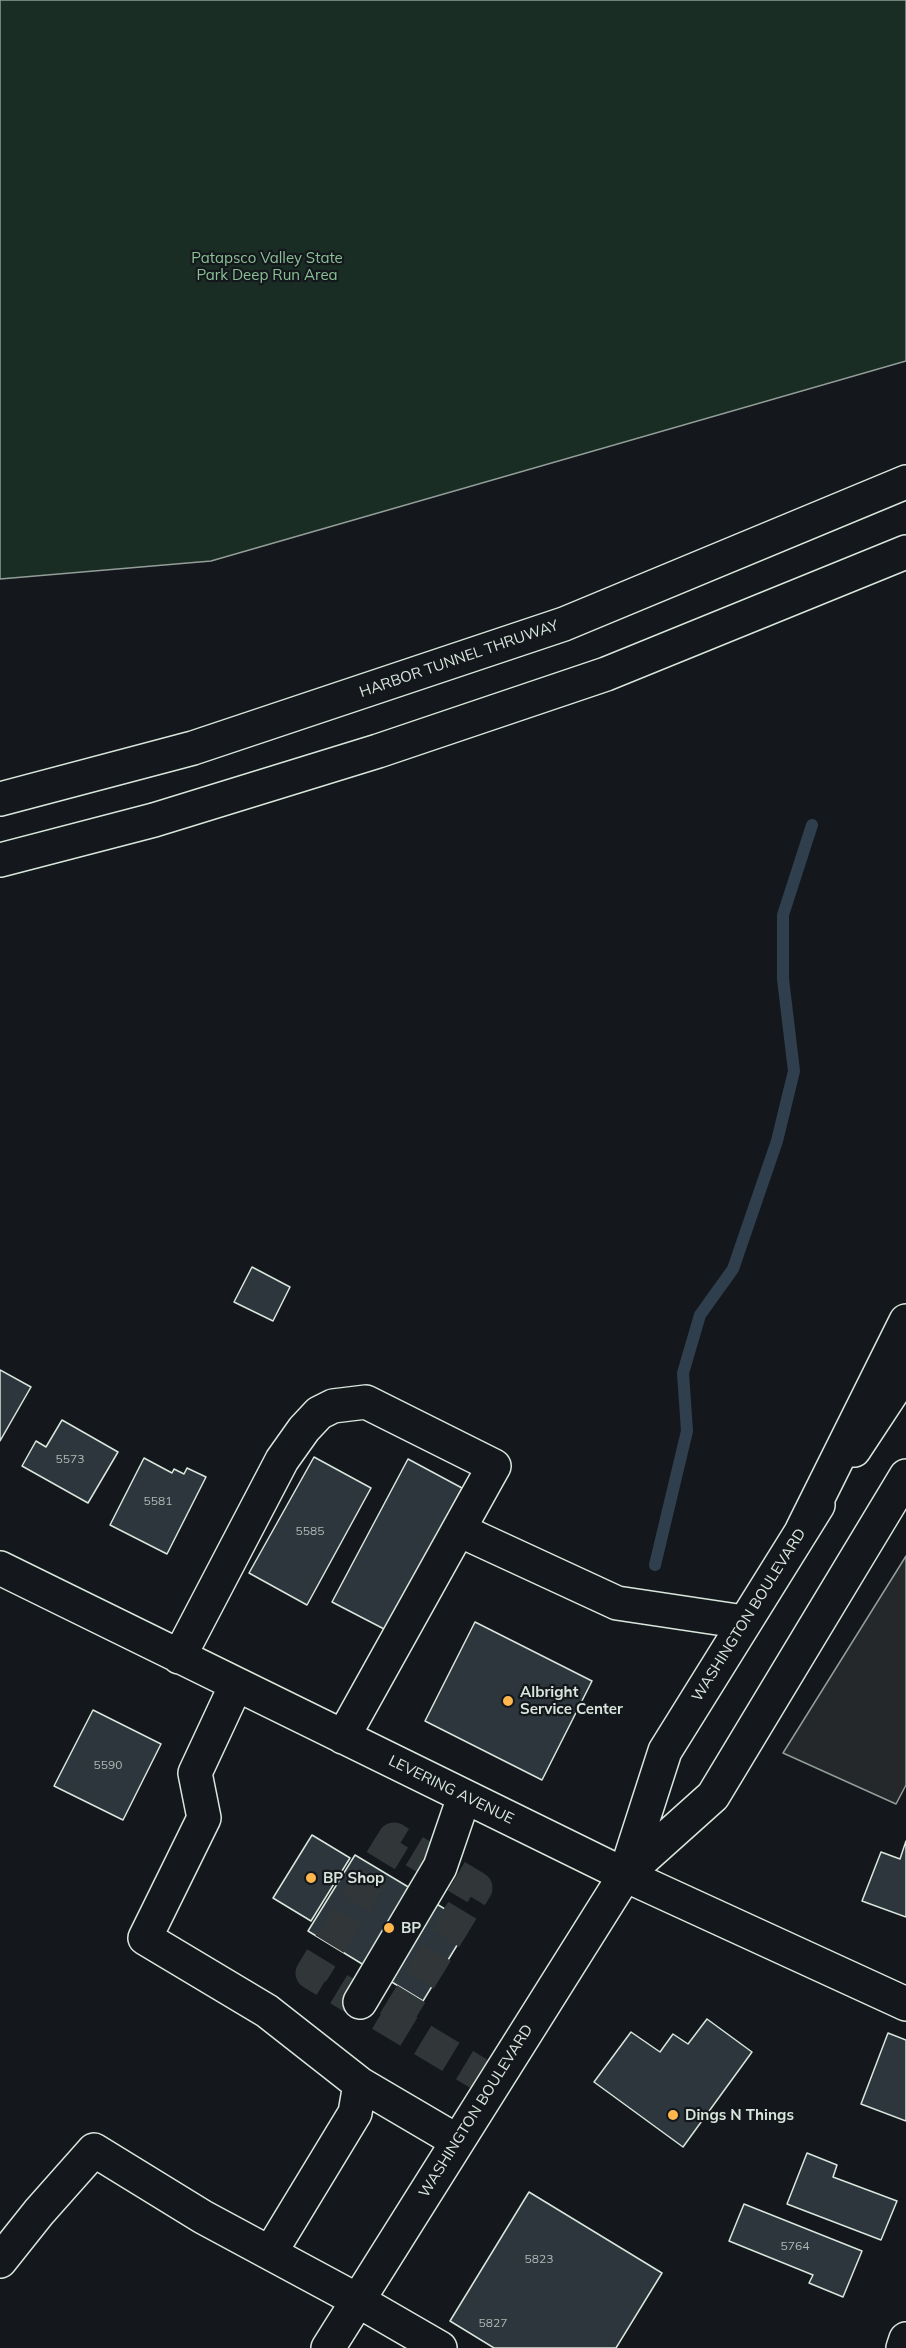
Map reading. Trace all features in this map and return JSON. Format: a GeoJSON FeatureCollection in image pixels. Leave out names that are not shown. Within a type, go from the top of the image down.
{"type":"FeatureCollection","features":[{"type":"Feature","properties":{"kind":"main road","name":"HARBOR TUNNEL THRUWAY"},"geometry":{"type":"LineString","coordinates":[[0,799],[193,748],[564,624],[906,482]]}},
{"type":"Feature","properties":{"kind":"main road"},"geometry":{"type":"LineString","coordinates":[[0,860],[154,820],[355,758],[585,681],[906,552]]}},
{"type":"Feature","properties":{"kind":"main road"},"geometry":{"type":"LineString","coordinates":[[803,1528],[906,1321]]}},
{"type":"Feature","properties":{"kind":"main road","name":"WASHINGTON BOULEVARD"},"geometry":{"type":"LineString","coordinates":[[328,2348],[625,1875],[665,1751],[803,1528],[906,1371]]}},
{"type":"Feature","properties":{"kind":"main road"},"geometry":{"type":"LineString","coordinates":[[179,1657],[282,1460],[304,1428],[319,1413],[333,1406],[366,1402],[494,1466],[343,1737]]}},
{"type":"Feature","properties":{"kind":"main road","name":"WASHINGTON BOULEVARD"},"geometry":{"type":"LineString","coordinates":[[625,1875],[713,1796],[906,1476]]}},
{"type":"Feature","properties":{"kind":"main road"},"geometry":{"type":"LineString","coordinates":[[459,1530],[617,1603],[744,1622]]}},
{"type":"Feature","properties":{"kind":"main road","name":"LEVERING AVENUE"},"geometry":{"type":"LineString","coordinates":[[0,1568],[625,1875],[906,2004]]}},
{"type":"Feature","properties":{"kind":"main road"},"geometry":{"type":"LineString","coordinates":[[236,1685],[195,1773],[204,1818],[145,1938],[267,2011],[360,2084],[457,2142]]}},
{"type":"Feature","properties":{"kind":"main road"},"geometry":{"type":"LineString","coordinates":[[360,2002],[440,1867],[464,1797]]}},
{"type":"Feature","properties":{"kind":"main road"},"geometry":{"type":"LineString","coordinates":[[270,2253],[356,2113],[360,2084]]}},
{"type":"Feature","properties":{"kind":"main road"},"geometry":{"type":"LineString","coordinates":[[0,2261],[39,2212],[94,2150],[203,2217],[357,2300],[440,2348]]}},
{"type":"Feature","properties":{"kind":"main road"},"geometry":{"type":"LineString","coordinates":[[903,2348],[906,2339]]}},
{"type":"Feature","properties":{"kind":"green space","name":"Patapsco Valley State Park Deep Run Area"},"geometry":{"type":"Polygon","coordinates":[[[0,0],[906,0],[906,361],[211,561],[0,579],[0,0]]]}},
{"type":"Feature","properties":{"kind":"shaded area"},"geometry":{"type":"Polygon","coordinates":[[[906,1556],[906,1785],[896,1804],[783,1753],[906,1556]]]}},
{"type":"Feature","properties":{"kind":"building"},"geometry":{"type":"Polygon","coordinates":[[[252,1267],[290,1287],[273,1321],[234,1302],[252,1267]]]}},
{"type":"Feature","properties":{"kind":"building"},"geometry":{"type":"Polygon","coordinates":[[[0,1370],[31,1387],[0,1441],[0,1370]]]}},
{"type":"Feature","properties":{"kind":"building"},"geometry":{"type":"Polygon","coordinates":[[[62,1420],[118,1452],[88,1503],[22,1466],[36,1441],[46,1447],[62,1420]]]}},
{"type":"Feature","properties":{"kind":"building"},"geometry":{"type":"Polygon","coordinates":[[[314,1457],[371,1488],[307,1605],[249,1573],[314,1457]]]}},
{"type":"Feature","properties":{"kind":"building"},"geometry":{"type":"Polygon","coordinates":[[[144,1458],[172,1473],[174,1469],[184,1474],[187,1468],[206,1477],[167,1554],[110,1525],[144,1458]]]}},
{"type":"Feature","properties":{"kind":"building"},"geometry":{"type":"Polygon","coordinates":[[[408,1459],[462,1488],[386,1630],[332,1602],[408,1459]]]}},
{"type":"Feature","properties":{"kind":"building","name":"Albright Service Center"},"geometry":{"type":"Polygon","coordinates":[[[475,1622],[592,1681],[542,1780],[425,1721],[475,1622]]]}},
{"type":"Feature","properties":{"kind":"building"},"geometry":{"type":"Polygon","coordinates":[[[93,1710],[161,1744],[123,1820],[54,1786],[93,1710]]]}},
{"type":"Feature","properties":{"kind":"building","name":"BP Shop"},"geometry":{"type":"Polygon","coordinates":[[[312,1835],[350,1858],[311,1921],[273,1898],[312,1835]]]}},
{"type":"Feature","properties":{"kind":"building"},"geometry":{"type":"Polygon","coordinates":[[[906,1841],[906,1917],[862,1901],[881,1852],[900,1859],[906,1841]]]}},
{"type":"Feature","properties":{"kind":"building","name":"BP"},"geometry":{"type":"Polygon","coordinates":[[[355,1855],[470,1924],[423,2001],[308,1931],[355,1855]]]}},
{"type":"Feature","properties":{"kind":"building","name":"Dings N Things"},"geometry":{"type":"Polygon","coordinates":[[[707,2019],[752,2052],[683,2147],[594,2082],[631,2032],[660,2052],[673,2034],[688,2044],[707,2019]]]}},
{"type":"Feature","properties":{"kind":"building"},"geometry":{"type":"Polygon","coordinates":[[[888,2033],[906,2040],[906,2121],[861,2104],[888,2033]]]}},
{"type":"Feature","properties":{"kind":"building"},"geometry":{"type":"Polygon","coordinates":[[[807,2153],[837,2165],[833,2177],[897,2201],[881,2240],[787,2204],[807,2153]]]}},
{"type":"Feature","properties":{"kind":"building"},"geometry":{"type":"Polygon","coordinates":[[[529,2192],[662,2273],[616,2348],[494,2348],[450,2321],[529,2192]]]}},
{"type":"Feature","properties":{"kind":"building"},"geometry":{"type":"Polygon","coordinates":[[[744,2204],[862,2251],[843,2297],[809,2283],[813,2275],[729,2241],[744,2204]]]}},
{"type":"Feature","properties":{"kind":"waterway"},"geometry":{"type":"LineString","coordinates":[[655,1565],[687,1431],[683,1373],[700,1315],[733,1269],[777,1141],[794,1071],[783,979],[783,915],[812,825]]}},
{"type":"Feature","properties":{"kind":"tunnel"},"geometry":{"type":"LineString","coordinates":[[394,2022],[476,1888],[394,1839],[312,1973],[494,2083]]}},
{"type":"Feature","properties":{"kind":"place","name":"Albright Service Center"},"geometry":{"type":"Point","coordinates":[508,1701]}},
{"type":"Feature","properties":{"kind":"place","name":"BP Shop"},"geometry":{"type":"Point","coordinates":[311,1878]}},
{"type":"Feature","properties":{"kind":"place","name":"BP"},"geometry":{"type":"Point","coordinates":[389,1928]}},
{"type":"Feature","properties":{"kind":"place","name":"Dings N Things"},"geometry":{"type":"Point","coordinates":[673,2115]}}]}
